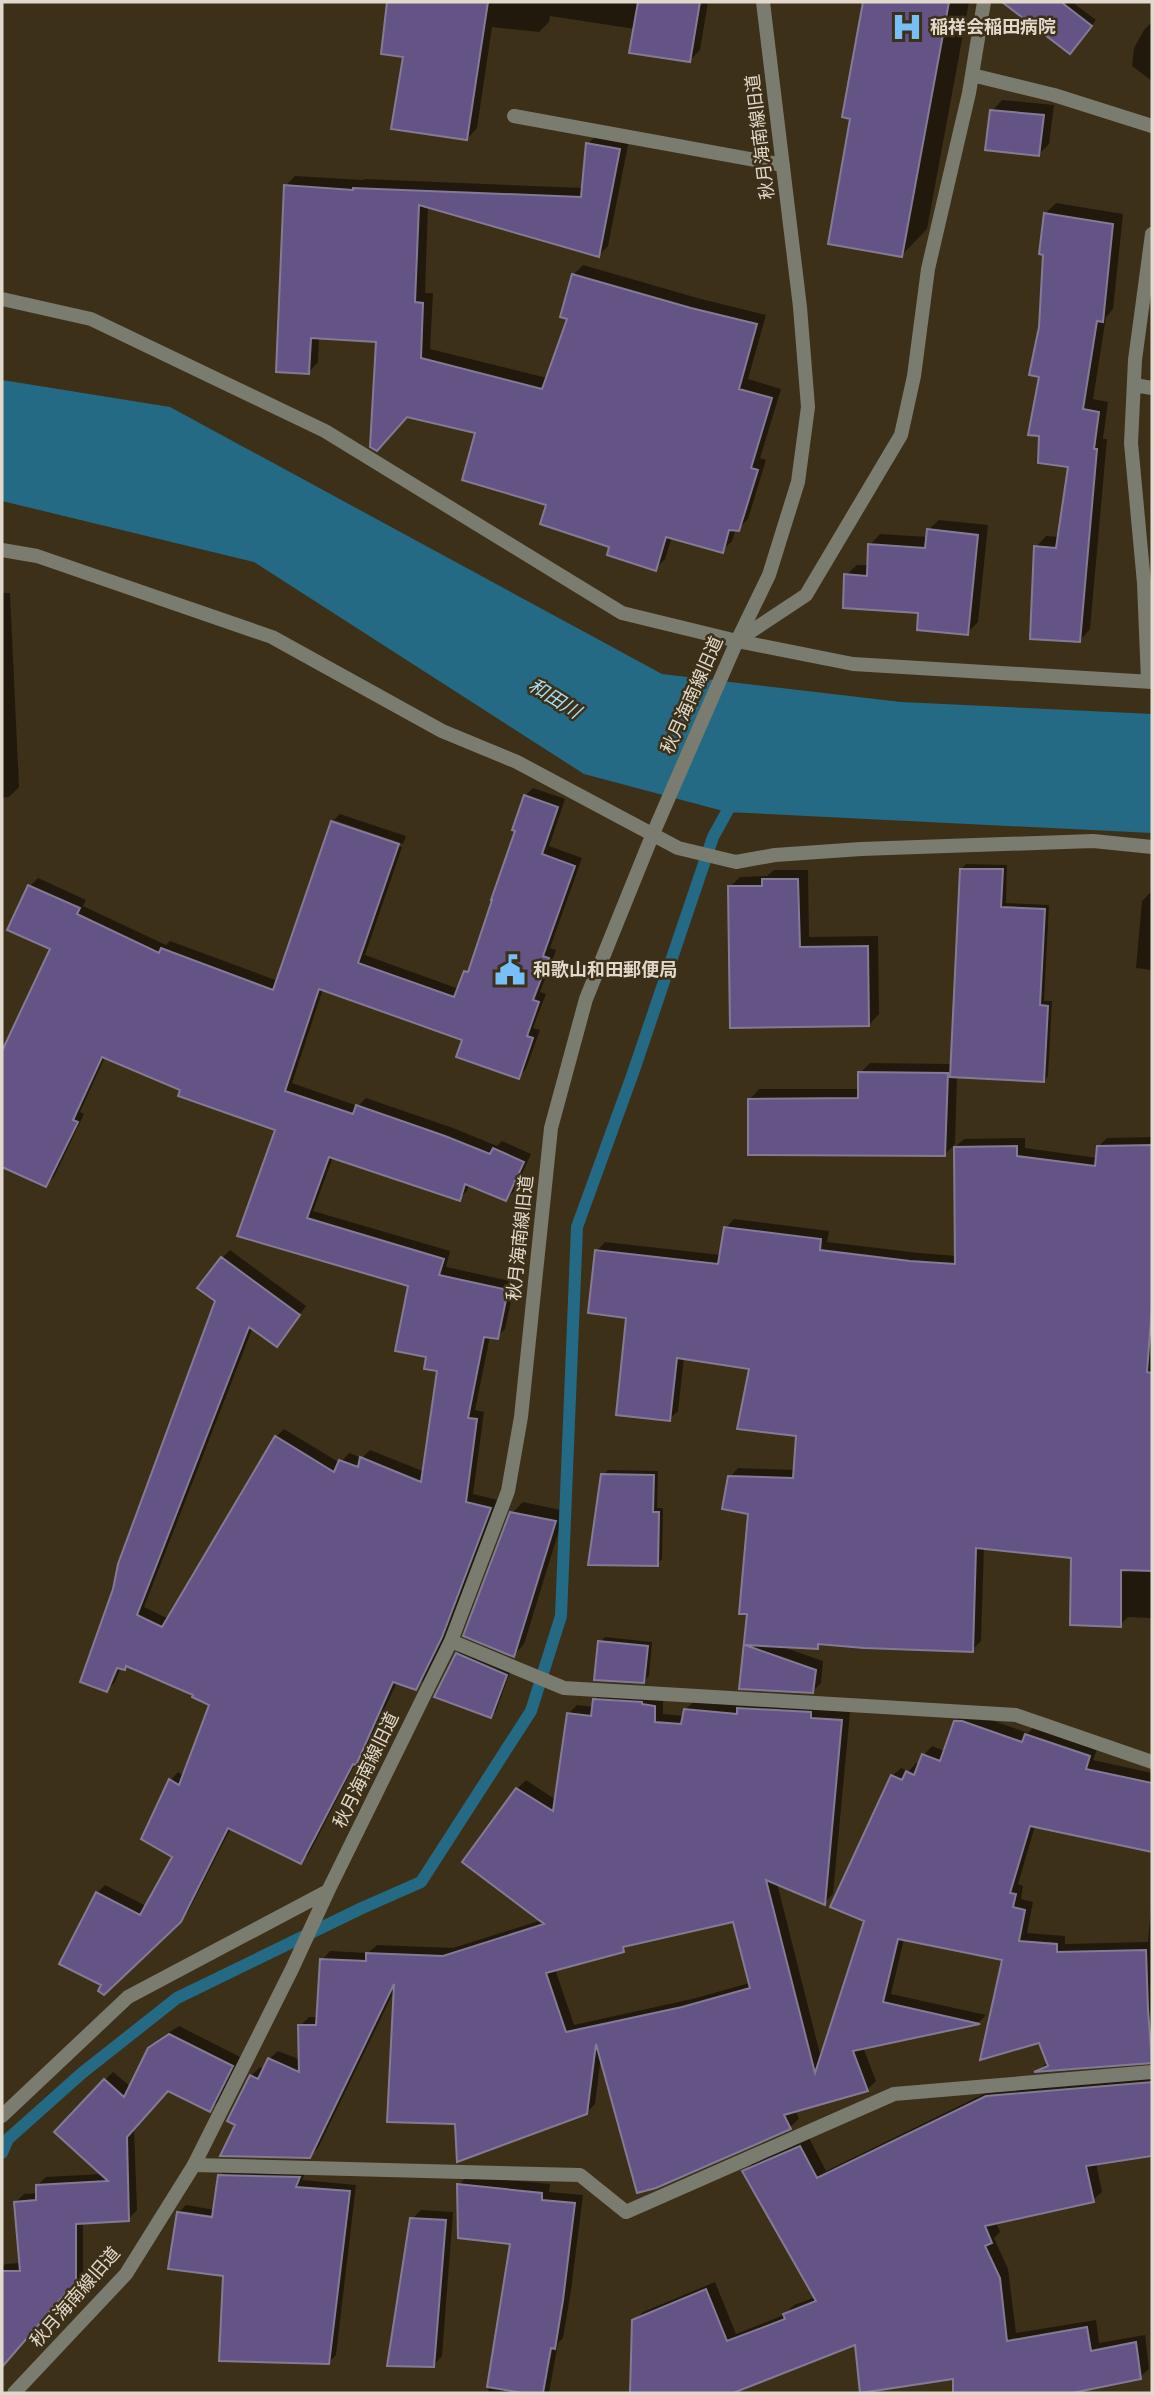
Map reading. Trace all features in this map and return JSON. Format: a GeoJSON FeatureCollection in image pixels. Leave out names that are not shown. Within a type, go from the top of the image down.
{"type":"FeatureCollection","features":[{"type":"Feature","properties":{"kind":"street","name":"秋月海南線旧道"},"geometry":{"type":"LineString","coordinates":[[15,2393],[126,2274],[194,2165],[451,1641],[508,1491],[521,1417],[551,1128],[586,999],[659,818],[769,575],[798,482],[808,407],[800,307],[763,2]]}},
{"type":"Feature","properties":{"kind":"street"},"geometry":{"type":"LineString","coordinates":[[737,641],[806,595],[901,435],[914,376],[928,269],[972,75],[984,2]]}},
{"type":"Feature","properties":{"kind":"street"},"geometry":{"type":"LineString","coordinates":[[972,75],[1054,95],[1152,125]]}},
{"type":"Feature","properties":{"kind":"street"},"geometry":{"type":"LineString","coordinates":[[514,116],[783,165]]}},
{"type":"Feature","properties":{"kind":"street"},"geometry":{"type":"LineString","coordinates":[[2,299],[91,319],[325,431],[622,613],[737,641],[853,664],[1150,681],[1131,443],[1134,385],[1152,234]]}},
{"type":"Feature","properties":{"kind":"street"},"geometry":{"type":"LineString","coordinates":[[1134,385],[1152,387]]}},
{"type":"Feature","properties":{"kind":"street"},"geometry":{"type":"LineString","coordinates":[[2,550],[37,556],[272,637],[442,732],[517,762],[678,848],[736,862],[775,855],[874,848],[1093,841],[1152,847]]}},
{"type":"Feature","properties":{"kind":"street"},"geometry":{"type":"LineString","coordinates":[[451,1641],[564,1688],[1016,1715],[1152,1762]]}},
{"type":"Feature","properties":{"kind":"street"},"geometry":{"type":"LineString","coordinates":[[2,2116],[128,1997],[328,1891]]}},
{"type":"Feature","properties":{"kind":"street"},"geometry":{"type":"LineString","coordinates":[[194,2165],[580,2175],[626,2211],[894,2094],[1152,2072]]}},
{"type":"Feature","properties":{"kind":"water","name":"和田川"},"geometry":{"type":"Polygon","coordinates":[[[2,380],[170,407],[662,674],[901,702],[1152,714],[1152,833],[727,812],[584,774],[254,562],[2,501],[2,380]]]}},
{"type":"Feature","properties":{"kind":"building"},"geometry":{"type":"Polygon","coordinates":[[[387,2],[488,2],[467,140],[391,129],[403,57],[381,54],[387,2]]]}},
{"type":"Feature","properties":{"kind":"building"},"geometry":{"type":"Polygon","coordinates":[[[638,2],[700,2],[690,62],[629,53],[638,2]]]}},
{"type":"Feature","properties":{"kind":"building","name":"稲祥会稲田病院"},"geometry":{"type":"Polygon","coordinates":[[[863,2],[949,2],[902,257],[828,244],[850,119],[842,117],[863,2]]]}},
{"type":"Feature","properties":{"kind":"building"},"geometry":{"type":"Polygon","coordinates":[[[1002,2],[1061,2],[1092,26],[1070,54],[1002,2]]]}},
{"type":"Feature","properties":{"kind":"building"},"geometry":{"type":"Polygon","coordinates":[[[990,110],[1044,115],[1039,156],[985,150],[990,110]]]}},
{"type":"Feature","properties":{"kind":"building"},"geometry":{"type":"Polygon","coordinates":[[[586,143],[620,149],[599,257],[419,205],[415,302],[423,303],[421,358],[542,389],[567,319],[560,317],[572,274],[757,324],[739,389],[772,398],[751,468],[758,470],[739,531],[729,530],[723,553],[666,537],[656,571],[607,555],[609,547],[540,524],[546,505],[462,480],[475,433],[407,417],[377,451],[370,447],[376,342],[311,338],[309,374],[276,372],[284,185],[353,190],[581,197],[586,143]]]}},
{"type":"Feature","properties":{"kind":"building"},"geometry":{"type":"Polygon","coordinates":[[[1044,213],[1113,224],[1103,322],[1097,321],[1083,409],[1099,412],[1080,642],[1030,639],[1034,546],[1056,548],[1068,467],[1038,463],[1039,436],[1028,435],[1039,377],[1029,375],[1039,327],[1043,255],[1039,254],[1044,213]]]}},
{"type":"Feature","properties":{"kind":"building"},"geometry":{"type":"Polygon","coordinates":[[[927,529],[978,535],[968,635],[917,630],[918,613],[843,608],[844,574],[867,576],[868,544],[925,548],[927,529]]]}},
{"type":"Feature","properties":{"kind":"building"},"geometry":{"type":"Polygon","coordinates":[[[524,795],[558,807],[542,854],[575,866],[543,956],[549,958],[533,1000],[539,1002],[527,1036],[533,1038],[519,1079],[456,1057],[462,1040],[319,989],[285,1091],[353,1114],[356,1105],[490,1154],[493,1148],[524,1162],[506,1201],[465,1184],[460,1201],[329,1157],[307,1218],[444,1259],[439,1275],[508,1290],[498,1339],[484,1337],[468,1418],[477,1419],[466,1502],[491,1508],[442,1637],[416,1690],[393,1682],[356,1765],[353,1764],[301,1864],[228,1828],[181,1922],[104,1995],[98,1991],[101,1985],[59,1964],[96,1892],[140,1915],[172,1857],[141,1839],[169,1779],[179,1785],[209,1705],[192,1697],[193,1695],[126,1666],[125,1670],[117,1668],[107,1692],[80,1682],[113,1589],[118,1564],[215,1301],[197,1288],[221,1257],[300,1315],[277,1347],[249,1327],[137,1615],[162,1627],[275,1436],[334,1472],[339,1460],[358,1467],[360,1457],[421,1482],[437,1371],[424,1369],[426,1357],[395,1351],[408,1286],[237,1236],[275,1130],[178,1096],[180,1090],[102,1057],[73,1120],[78,1122],[46,1187],[2,1167],[2,1051],[50,949],[7,930],[28,885],[80,908],[77,914],[159,953],[161,948],[273,990],[331,821],[399,844],[358,963],[454,997],[464,971],[468,972],[515,831],[512,830],[524,795]]]}},
{"type":"Feature","properties":{"kind":"building"},"geometry":{"type":"Polygon","coordinates":[[[960,869],[1003,869],[1001,907],[1045,909],[1040,1005],[1048,1006],[1044,1082],[950,1077],[960,869]]]}},
{"type":"Feature","properties":{"kind":"building"},"geometry":{"type":"Polygon","coordinates":[[[762,879],[798,879],[800,947],[868,946],[869,1026],[730,1028],[728,886],[762,886],[762,879]]]}},
{"type":"Feature","properties":{"kind":"building"},"geometry":{"type":"Polygon","coordinates":[[[858,1072],[948,1073],[945,1156],[748,1155],[748,1099],[858,1098],[858,1072]]]}},
{"type":"Feature","properties":{"kind":"building"},"geometry":{"type":"Polygon","coordinates":[[[1152,1145],[1152,1307],[1147,1372],[1152,1373],[1152,1571],[1121,1570],[1121,1627],[1070,1625],[1071,1558],[976,1548],[973,1652],[818,1644],[818,1649],[745,1645],[816,1670],[813,1693],[739,1689],[747,1614],[739,1614],[748,1514],[722,1509],[728,1476],[793,1478],[796,1436],[737,1429],[749,1369],[677,1358],[670,1421],[616,1415],[626,1318],[588,1313],[595,1250],[718,1264],[724,1227],[821,1239],[820,1250],[955,1264],[954,1147],[1017,1146],[1017,1156],[1095,1166],[1097,1146],[1152,1145]]]}},
{"type":"Feature","properties":{"kind":"building"},"geometry":{"type":"Polygon","coordinates":[[[601,1474],[654,1475],[653,1512],[659,1512],[658,1566],[588,1565],[601,1474]]]}},
{"type":"Feature","properties":{"kind":"building"},"geometry":{"type":"Polygon","coordinates":[[[510,1512],[556,1521],[514,1657],[463,1636],[510,1512]]]}},
{"type":"Feature","properties":{"kind":"building"},"geometry":{"type":"Polygon","coordinates":[[[598,1641],[648,1646],[644,1683],[594,1680],[598,1641]]]}},
{"type":"Feature","properties":{"kind":"building"},"geometry":{"type":"Polygon","coordinates":[[[456,1653],[507,1675],[491,1718],[434,1697],[456,1653]]]}},
{"type":"Feature","properties":{"kind":"building"},"geometry":{"type":"Polygon","coordinates":[[[593,1699],[642,1702],[655,1706],[655,1722],[681,1724],[684,1709],[737,1714],[737,1708],[811,1712],[811,1718],[842,1720],[825,1905],[766,1880],[815,2073],[864,1921],[830,1907],[891,1775],[902,1780],[906,1771],[914,1775],[922,1754],[940,1761],[954,1721],[962,1721],[1022,1742],[1025,1734],[1090,1756],[1086,1769],[1152,1783],[1152,1852],[1030,1826],[1010,1893],[1016,1894],[1013,1907],[1025,1910],[1019,1941],[1057,1944],[1057,1952],[1146,1950],[1152,2063],[1034,2072],[1048,2066],[1039,2043],[980,2060],[1002,1960],[898,1939],[883,2002],[980,2024],[853,2051],[868,2091],[784,2115],[791,2129],[656,2188],[637,2193],[596,2044],[587,2114],[457,2162],[455,2124],[387,2122],[394,1984],[310,2158],[220,2156],[235,2125],[227,2121],[250,2075],[258,2079],[268,2058],[299,2072],[298,2025],[316,2025],[320,1959],[366,1961],[366,1953],[443,1956],[544,1924],[462,1862],[516,1788],[553,1811],[567,1713],[591,1716],[593,1699]],[[733,1922],[623,1947],[624,1952],[546,1973],[566,2032],[682,2007],[750,1988],[733,1922]]]}},
{"type":"Feature","properties":{"kind":"building"},"geometry":{"type":"Polygon","coordinates":[[[169,2034],[233,2066],[210,2112],[168,2091],[127,2137],[129,2221],[76,2224],[76,2293],[66,2293],[2,2367],[2,2271],[20,2271],[14,2202],[36,2200],[36,2185],[108,2181],[54,2132],[104,2079],[124,2097],[148,2048],[169,2034]]]}},
{"type":"Feature","properties":{"kind":"building"},"geometry":{"type":"Polygon","coordinates":[[[1152,2082],[1152,2156],[1086,2166],[1094,2202],[985,2226],[992,2243],[985,2246],[1000,2278],[1007,2341],[1087,2327],[1091,2351],[1136,2342],[1141,2379],[1072,2393],[953,2393],[953,2379],[860,2393],[855,2345],[733,2393],[630,2393],[632,2320],[706,2289],[727,2341],[785,2319],[783,2314],[816,2301],[742,2171],[800,2146],[817,2178],[986,2096],[1152,2082]]]}},
{"type":"Feature","properties":{"kind":"building"},"geometry":{"type":"Polygon","coordinates":[[[218,2175],[300,2177],[296,2187],[350,2191],[329,2364],[219,2361],[223,2276],[168,2269],[177,2212],[212,2217],[218,2175]]]}},
{"type":"Feature","properties":{"kind":"building"},"geometry":{"type":"Polygon","coordinates":[[[457,2184],[542,2193],[542,2200],[575,2203],[555,2349],[551,2348],[543,2393],[523,2393],[487,2387],[510,2244],[458,2238],[457,2184]]]}},
{"type":"Feature","properties":{"kind":"building"},"geometry":{"type":"Polygon","coordinates":[[[410,2218],[446,2220],[434,2367],[387,2366],[410,2218]]]}},
{"type":"Feature","properties":{"kind":"waterway"},"geometry":{"type":"LineString","coordinates":[[2,2153],[8,2139],[82,2073],[177,1998],[421,1882],[531,1711],[561,1616],[577,1227],[633,1073],[713,837],[734,799]]}},
{"type":"Feature","properties":{"kind":"place","name":"稲祥会稲田病院"},"geometry":{"type":"Point","coordinates":[907,27]}},
{"type":"Feature","properties":{"kind":"place","name":"和歌山和田郵便局"},"geometry":{"type":"Point","coordinates":[510,970]}}]}
